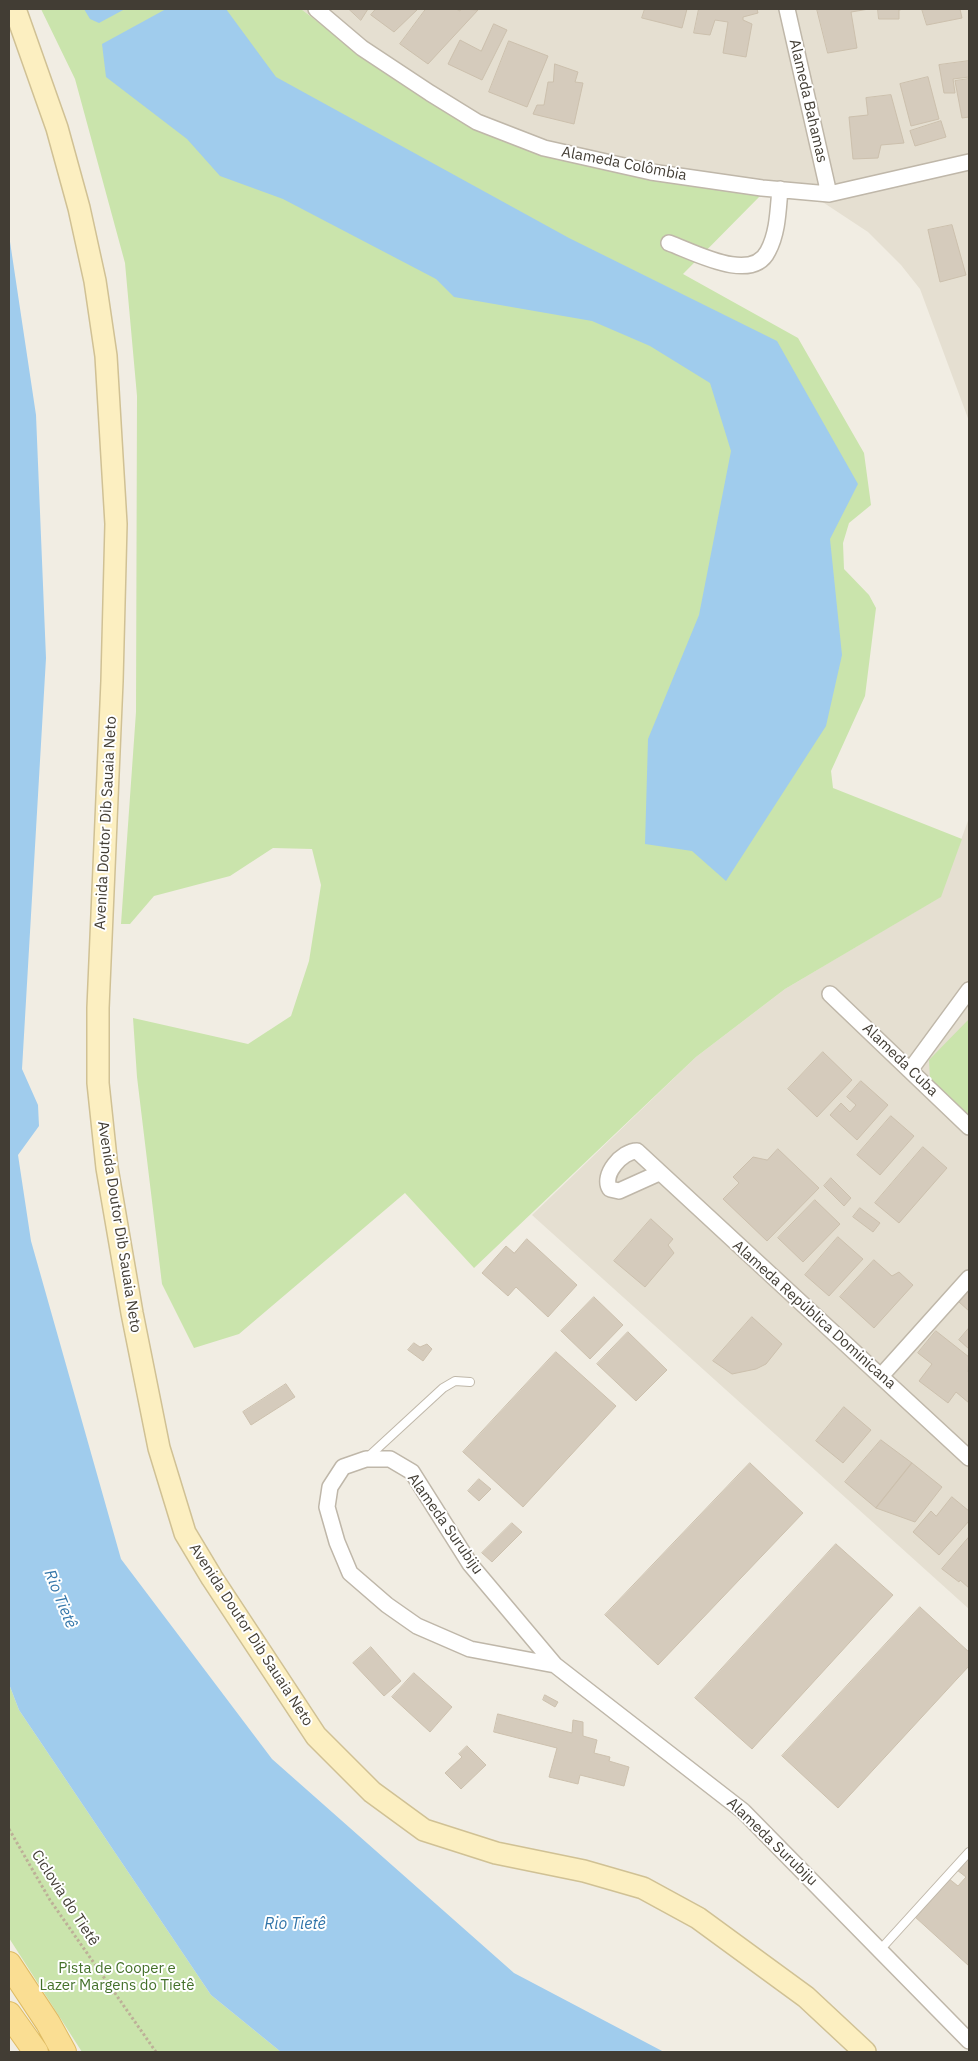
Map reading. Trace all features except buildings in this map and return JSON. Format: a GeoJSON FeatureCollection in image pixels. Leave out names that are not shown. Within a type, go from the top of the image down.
{"type":"FeatureCollection","features":[{"type":"Feature","properties":{"kind":"main road","name":"Avenida Doutor Dib Sauaia Neto"},"geometry":{"type":"LineString","coordinates":[[14,9],[57,128],[79,208],[95,281],[106,356],[116,524],[112,682],[98,1008],[98,1083],[107,1168],[132,1313],[159,1448],[185,1533],[217,1587],[316,1736],[372,1792],[424,1830],[496,1854],[584,1871],[643,1888],[698,1918],[806,1997],[865,2052]]}},
{"type":"Feature","properties":{"kind":"main road"},"geometry":{"type":"LineString","coordinates":[[9,1964],[48,2023],[64,2052]]}},
{"type":"Feature","properties":{"kind":"main road"},"geometry":{"type":"LineString","coordinates":[[9,2014],[31,2048]]}},
{"type":"Feature","properties":{"kind":"street","name":"Alameda Colômbia"},"geometry":{"type":"LineString","coordinates":[[316,9],[362,48],[453,108],[477,122],[544,148],[651,172],[780,190],[828,194],[969,162]]}},
{"type":"Feature","properties":{"kind":"street","name":"Alameda Bahamas"},"geometry":{"type":"LineString","coordinates":[[787,9],[828,194]]}},
{"type":"Feature","properties":{"kind":"street"},"geometry":{"type":"LineString","coordinates":[[669,243],[726,264],[748,267],[758,264],[768,252],[773,237],[780,190]]}},
{"type":"Feature","properties":{"kind":"street"},"geometry":{"type":"LineString","coordinates":[[911,1069],[969,990]]}},
{"type":"Feature","properties":{"kind":"street","name":"Alameda Cuba"},"geometry":{"type":"LineString","coordinates":[[830,994],[911,1069],[969,1127]]}},
{"type":"Feature","properties":{"kind":"street","name":"Alameda República Dominicana"},"geometry":{"type":"LineString","coordinates":[[659,1174],[969,1458]]}},
{"type":"Feature","properties":{"kind":"street"},"geometry":{"type":"LineString","coordinates":[[881,1376],[969,1278]]}},
{"type":"Feature","properties":{"kind":"street","name":"Alameda Surubiju"},"geometry":{"type":"LineString","coordinates":[[555,1665],[470,1649],[417,1626],[387,1605],[350,1574],[336,1542],[327,1507],[330,1487],[343,1468],[366,1459],[390,1459],[412,1472],[470,1564],[555,1665],[743,1811],[969,2041]]}},
{"type":"Feature","properties":{"kind":"lane"},"geometry":{"type":"LineString","coordinates":[[366,1459],[443,1388],[455,1381],[470,1382]]}},
{"type":"Feature","properties":{"kind":"lane"},"geometry":{"type":"LineString","coordinates":[[879,1951],[969,1852]]}},
{"type":"Feature","properties":{"kind":"path","name":"Ciclovia do Tietê"},"geometry":{"type":"LineString","coordinates":[[9,1829],[50,1900],[156,2052]]}},
{"type":"Feature","properties":{"kind":"shaded area"},"geometry":{"type":"Polygon","coordinates":[[[301,9],[969,9],[969,421],[920,289],[901,265],[868,232],[821,201],[634,176],[566,161],[501,140],[468,124],[377,67],[301,9]]]}},
{"type":"Feature","properties":{"kind":"shaded area"},"geometry":{"type":"Polygon","coordinates":[[[969,818],[969,1609],[532,1215],[696,1057],[785,989],[940,897],[969,818]]]}},
{"type":"Feature","properties":{"kind":"green space"},"geometry":{"type":"Polygon","coordinates":[[[41,9],[301,9],[377,67],[468,124],[501,140],[566,161],[634,176],[763,193],[683,274],[798,338],[864,453],[871,505],[849,523],[843,543],[844,569],[869,595],[876,608],[865,696],[831,771],[833,788],[962,839],[941,897],[785,989],[696,1057],[474,1268],[405,1193],[239,1334],[194,1348],[162,1284],[137,1077],[133,1018],[248,1044],[291,1016],[309,961],[321,885],[312,849],[273,848],[230,876],[154,896],[130,924],[121,924],[136,712],[137,396],[125,263],[75,79],[41,9]]]}},
{"type":"Feature","properties":{"kind":"green space"},"geometry":{"type":"Polygon","coordinates":[[[969,1019],[969,1118],[930,1080],[929,1060],[969,1019]]]}},
{"type":"Feature","properties":{"kind":"green space","name":"Pista de Cooper e Lazer Margens do Tietê"},"geometry":{"type":"Polygon","coordinates":[[[9,1684],[19,1710],[211,1995],[281,2052],[82,2052],[9,1938],[9,1684]]]}},
{"type":"Feature","properties":{"kind":"water"},"geometry":{"type":"Polygon","coordinates":[[[84,9],[125,9],[99,23],[90,19],[84,9]]]}},
{"type":"Feature","properties":{"kind":"water"},"geometry":{"type":"Polygon","coordinates":[[[166,9],[226,9],[276,77],[569,238],[777,341],[858,484],[830,539],[842,655],[826,726],[726,881],[692,851],[645,844],[648,739],[699,615],[731,451],[710,383],[650,346],[592,321],[454,297],[436,279],[283,199],[220,176],[187,139],[106,77],[102,44],[166,9]]]}},
{"type":"Feature","properties":{"kind":"water","name":"Rio Tietê"},"geometry":{"type":"Polygon","coordinates":[[[9,235],[36,415],[46,658],[22,1069],[38,1105],[39,1126],[18,1155],[31,1241],[121,1559],[272,1759],[514,1973],[664,2052],[281,2052],[211,1995],[19,1710],[9,1684],[9,235]]]}}]}
